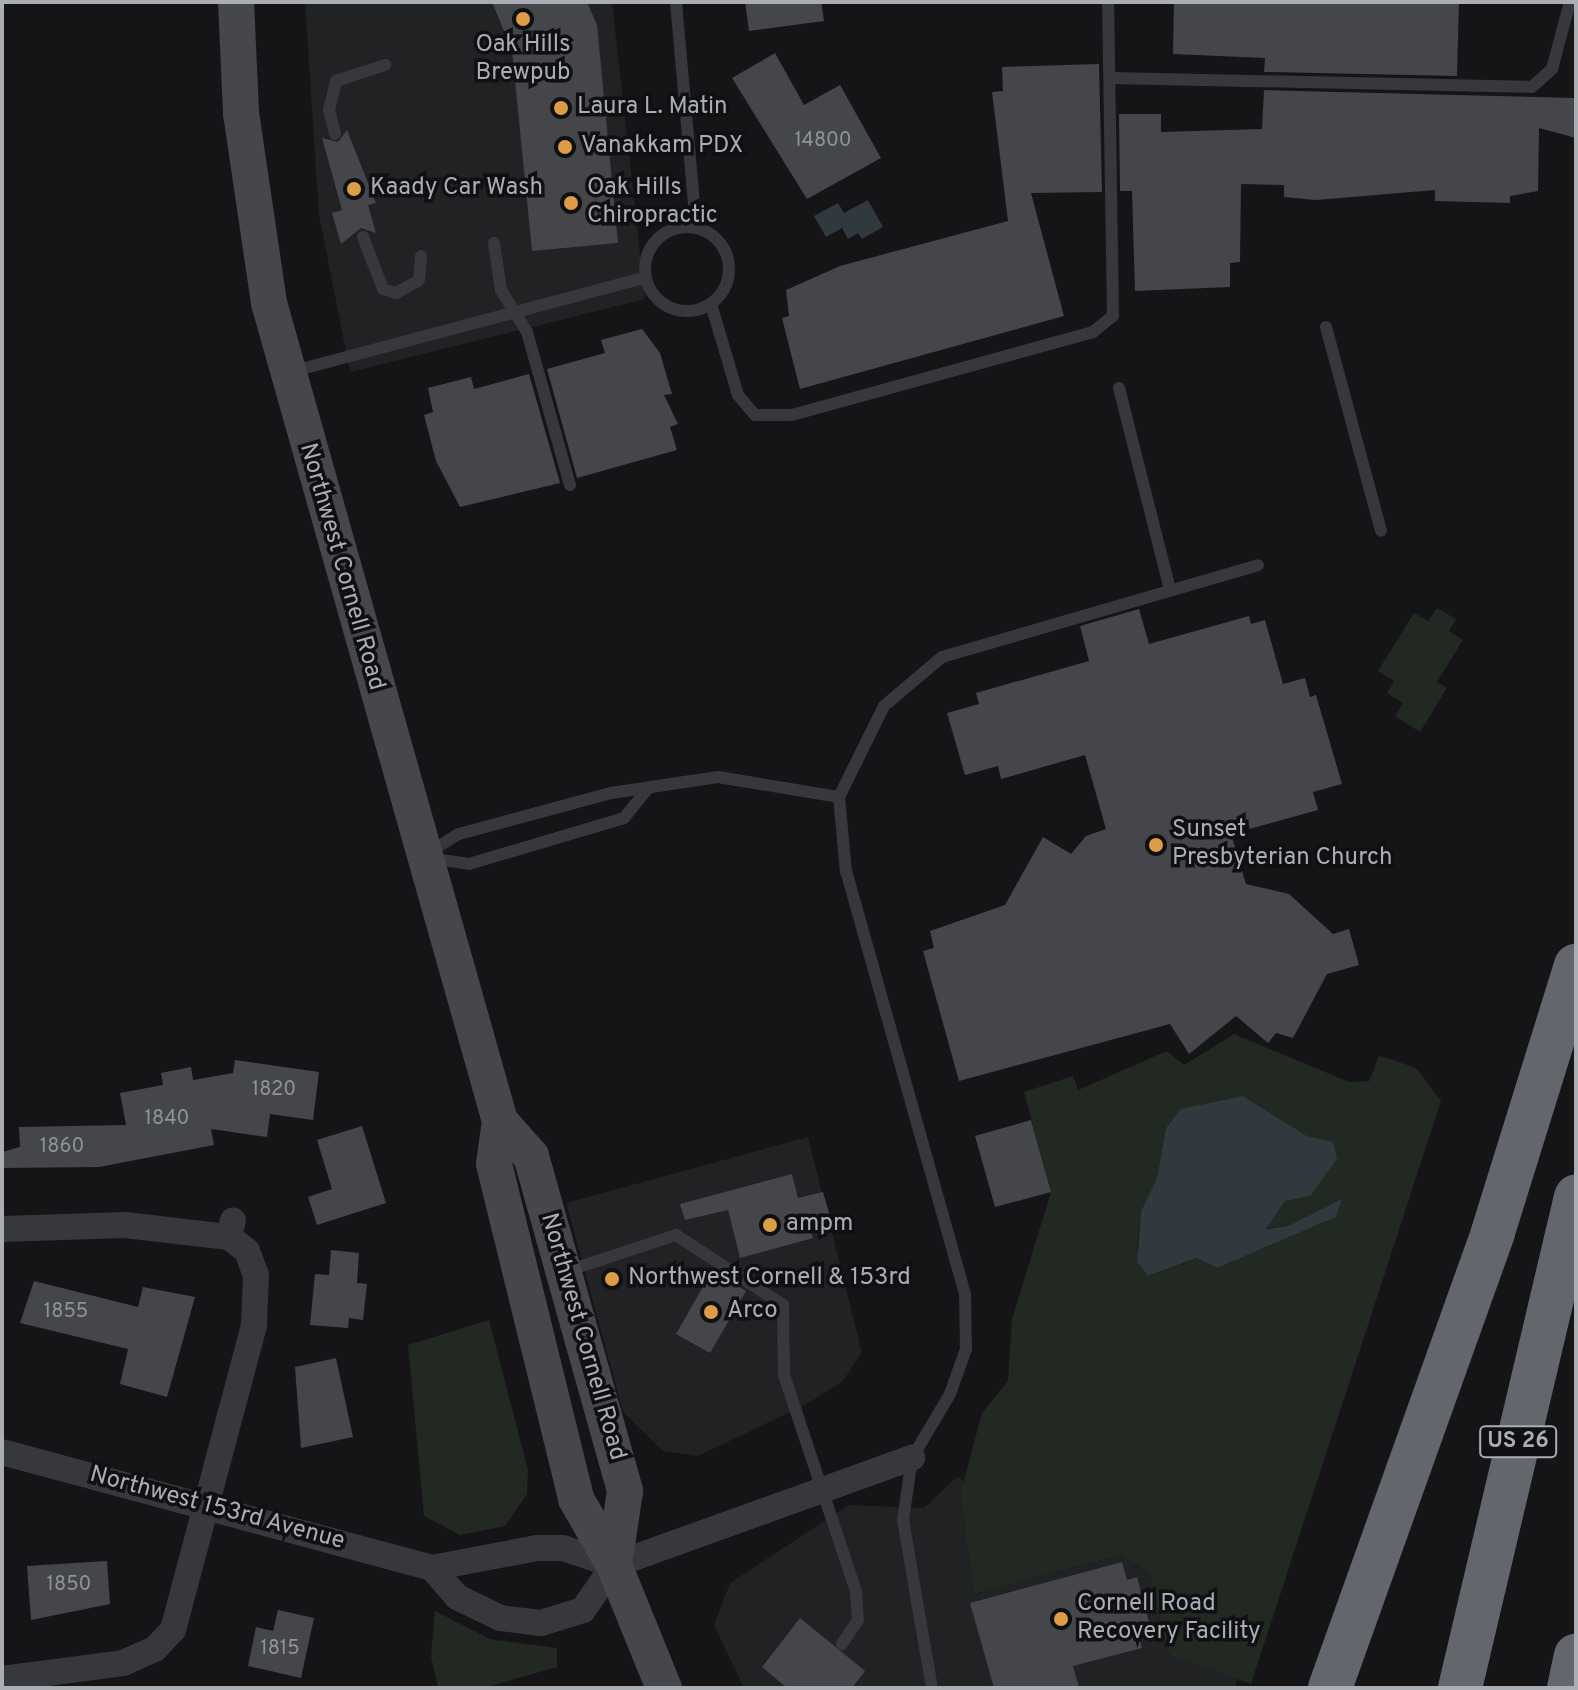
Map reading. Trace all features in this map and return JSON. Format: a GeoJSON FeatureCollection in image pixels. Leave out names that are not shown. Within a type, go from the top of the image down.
{"type":"FeatureCollection","features":[{"type":"Feature","properties":{"kind":"highway"},"geometry":{"type":"LineString","coordinates":[[1330,1688],[1493,1232],[1576,966]]}},
{"type":"Feature","properties":{"kind":"highway","name":"US 26"},"geometry":{"type":"LineString","coordinates":[[1460,1688],[1576,1197]]}},
{"type":"Feature","properties":{"kind":"highway"},"geometry":{"type":"LineString","coordinates":[[1569,1688],[1576,1656]]}},
{"type":"Feature","properties":{"kind":"main road","name":"Northwest Cornell Road"},"geometry":{"type":"LineString","coordinates":[[236,2],[249,182],[287,373],[422,857],[500,1121],[494,1164],[576,1499],[614,1565],[664,1688]]}},
{"type":"Feature","properties":{"kind":"main road","name":"Northwest Cornell Road"},"geometry":{"type":"LineString","coordinates":[[500,1121],[531,1156],[625,1491],[614,1565]]}},
{"type":"Feature","properties":{"kind":"street"},"geometry":{"type":"LineString","coordinates":[[2,1229],[125,1225],[231,1229],[252,1261],[256,1301],[204,1503],[164,1642],[123,1663],[2,1679]]}},
{"type":"Feature","properties":{"kind":"street","name":"Northwest 153rd Avenue"},"geometry":{"type":"LineString","coordinates":[[2,1452],[204,1503],[432,1568],[537,1548],[563,1548],[614,1565]]}},
{"type":"Feature","properties":{"kind":"street"},"geometry":{"type":"LineString","coordinates":[[432,1568],[457,1597],[500,1618],[541,1623],[583,1610],[614,1565],[684,1545],[816,1488],[912,1458]]}},
{"type":"Feature","properties":{"kind":"lane"},"geometry":{"type":"LineString","coordinates":[[676,2],[696,227]]}},
{"type":"Feature","properties":{"kind":"lane"},"geometry":{"type":"LineString","coordinates":[[711,304],[738,395],[755,415],[792,415],[1093,332],[1113,316],[1116,291],[1108,2]]}},
{"type":"Feature","properties":{"kind":"lane"},"geometry":{"type":"LineString","coordinates":[[1110,78],[1532,87],[1552,69],[1569,30],[1570,2]]}},
{"type":"Feature","properties":{"kind":"lane"},"geometry":{"type":"LineString","coordinates":[[335,134],[329,110],[336,81],[385,65]]}},
{"type":"Feature","properties":{"kind":"lane"},"geometry":{"type":"LineString","coordinates":[[696,227],[723,246],[729,261],[729,277],[711,304],[671,307],[646,277],[649,253],[664,234],[696,227]]}},
{"type":"Feature","properties":{"kind":"lane"},"geometry":{"type":"LineString","coordinates":[[363,237],[383,289],[396,293],[419,280],[421,256]]}},
{"type":"Feature","properties":{"kind":"lane"},"geometry":{"type":"LineString","coordinates":[[494,243],[501,290],[516,312],[570,485]]}},
{"type":"Feature","properties":{"kind":"lane"},"geometry":{"type":"LineString","coordinates":[[287,373],[646,277]]}},
{"type":"Feature","properties":{"kind":"lane"},"geometry":{"type":"LineString","coordinates":[[1326,327],[1381,531]]}},
{"type":"Feature","properties":{"kind":"lane"},"geometry":{"type":"LineString","coordinates":[[1119,388],[1170,589]]}},
{"type":"Feature","properties":{"kind":"lane"},"geometry":{"type":"LineString","coordinates":[[932,1688],[903,1520],[912,1458],[950,1394],[966,1349],[965,1294],[846,872],[839,797],[884,706],[942,657],[1258,565]]}},
{"type":"Feature","properties":{"kind":"lane"},"geometry":{"type":"LineString","coordinates":[[422,857],[459,834],[648,788],[718,777],[839,797]]}},
{"type":"Feature","properties":{"kind":"lane"},"geometry":{"type":"LineString","coordinates":[[422,857],[469,864],[624,818],[648,788]]}},
{"type":"Feature","properties":{"kind":"lane"},"geometry":{"type":"LineString","coordinates":[[564,1273],[676,1235],[783,1305],[784,1375],[816,1488],[856,1592],[858,1620],[842,1644]]}},
{"type":"Feature","properties":{"kind":"shaded area"},"geometry":{"type":"Polygon","coordinates":[[[305,2],[612,2],[645,299],[350,372],[319,215],[305,2]]]}},
{"type":"Feature","properties":{"kind":"shaded area"},"geometry":{"type":"Polygon","coordinates":[[[868,200],[883,227],[862,239],[858,233],[848,239],[842,228],[826,237],[814,216],[838,203],[844,213],[868,200]]]}},
{"type":"Feature","properties":{"kind":"shaded area"},"geometry":{"type":"Polygon","coordinates":[[[1437,608],[1456,619],[1449,631],[1463,640],[1437,682],[1447,688],[1420,732],[1395,716],[1403,703],[1387,693],[1394,681],[1378,671],[1414,613],[1428,621],[1437,608]]]}},
{"type":"Feature","properties":{"kind":"shaded area"},"geometry":{"type":"Polygon","coordinates":[[[1234,1034],[1349,1082],[1369,1081],[1379,1056],[1387,1058],[1416,1068],[1441,1101],[1251,1684],[1169,1655],[1149,1572],[1120,1555],[974,1594],[960,1495],[982,1413],[1008,1381],[1012,1319],[1051,1192],[1024,1092],[1073,1076],[1078,1090],[1167,1051],[1184,1065],[1234,1034]],[[1243,1096],[1166,1128],[1157,1178],[1141,1211],[1137,1249],[1149,1276],[1198,1258],[1217,1268],[1336,1217],[1342,1199],[1288,1226],[1266,1228],[1285,1201],[1310,1196],[1307,1136],[1243,1096]]]}},
{"type":"Feature","properties":{"kind":"shaded area"},"geometry":{"type":"Polygon","coordinates":[[[1243,1096],[1307,1136],[1333,1142],[1337,1159],[1310,1196],[1285,1201],[1266,1229],[1288,1226],[1342,1199],[1336,1217],[1217,1268],[1197,1258],[1148,1276],[1137,1262],[1141,1211],[1157,1178],[1166,1128],[1181,1109],[1243,1096]]]}},
{"type":"Feature","properties":{"kind":"shaded area"},"geometry":{"type":"Polygon","coordinates":[[[808,1137],[862,1352],[843,1381],[805,1405],[698,1456],[663,1451],[623,1412],[566,1203],[808,1137]]]}},
{"type":"Feature","properties":{"kind":"shaded area"},"geometry":{"type":"Polygon","coordinates":[[[489,1320],[528,1470],[527,1494],[505,1526],[460,1535],[424,1516],[408,1345],[489,1320]]]}},
{"type":"Feature","properties":{"kind":"shaded area"},"geometry":{"type":"Polygon","coordinates":[[[958,1476],[966,1485],[960,1495],[974,1594],[1120,1555],[1149,1572],[1169,1655],[1237,1679],[1234,1688],[744,1688],[714,1625],[730,1583],[849,1505],[924,1508],[958,1476]]]}},
{"type":"Feature","properties":{"kind":"shaded area"},"geometry":{"type":"Polygon","coordinates":[[[435,1611],[490,1639],[557,1648],[557,1667],[484,1688],[438,1688],[431,1656],[435,1611]]]}},
{"type":"Feature","properties":{"kind":"building"},"geometry":{"type":"Polygon","coordinates":[[[492,2],[587,2],[597,25],[618,243],[532,251],[512,50],[492,2]]]}},
{"type":"Feature","properties":{"kind":"building"},"geometry":{"type":"Polygon","coordinates":[[[745,2],[821,2],[824,21],[749,31],[745,2]]]}},
{"type":"Feature","properties":{"kind":"building"},"geometry":{"type":"Polygon","coordinates":[[[1174,2],[1459,2],[1457,76],[1264,72],[1265,58],[1173,54],[1174,2]]]}},
{"type":"Feature","properties":{"kind":"building"},"geometry":{"type":"Polygon","coordinates":[[[775,53],[804,105],[840,85],[881,158],[807,199],[732,78],[775,53]]]}},
{"type":"Feature","properties":{"kind":"building"},"geometry":{"type":"Polygon","coordinates":[[[1099,64],[1102,192],[1031,193],[1064,316],[800,389],[782,318],[789,316],[786,290],[840,266],[1008,221],[992,92],[1003,91],[1002,67],[1099,64]]]}},
{"type":"Feature","properties":{"kind":"building"},"geometry":{"type":"Polygon","coordinates":[[[1264,90],[1576,98],[1576,138],[1539,128],[1538,191],[1510,196],[1510,203],[1435,201],[1435,190],[1316,200],[1284,197],[1284,185],[1241,184],[1240,262],[1230,263],[1230,287],[1135,291],[1132,191],[1120,191],[1119,114],[1161,114],[1161,132],[1262,129],[1264,90]]]}},
{"type":"Feature","properties":{"kind":"building","name":"Kaady Car Wash"},"geometry":{"type":"Polygon","coordinates":[[[347,130],[376,203],[368,205],[376,233],[361,228],[341,244],[332,213],[342,210],[322,138],[338,142],[347,130]]]}},
{"type":"Feature","properties":{"kind":"building"},"geometry":{"type":"Polygon","coordinates":[[[642,329],[660,353],[672,394],[664,395],[678,424],[670,427],[677,450],[577,478],[547,369],[605,353],[601,340],[642,329]]]}},
{"type":"Feature","properties":{"kind":"building"},"geometry":{"type":"Polygon","coordinates":[[[529,374],[560,483],[460,507],[436,461],[424,415],[433,412],[428,388],[471,377],[474,389],[529,374]]]}},
{"type":"Feature","properties":{"kind":"building","name":"Sunset Presbyterian Church"},"geometry":{"type":"Polygon","coordinates":[[[1139,609],[1149,644],[1249,616],[1251,624],[1265,620],[1283,684],[1305,678],[1310,697],[1316,695],[1342,784],[1313,792],[1318,810],[1231,834],[1246,884],[1289,894],[1333,934],[1349,929],[1359,965],[1327,974],[1293,1038],[1276,1033],[1268,1043],[1236,1016],[1189,1054],[1170,1024],[959,1081],[923,951],[934,948],[930,931],[1005,905],[1043,837],[1071,854],[1086,836],[1106,829],[1085,755],[1001,779],[998,766],[965,775],[947,713],[979,704],[976,693],[1089,661],[1080,626],[1139,609]]]}},
{"type":"Feature","properties":{"kind":"building"},"geometry":{"type":"Polygon","coordinates":[[[235,1060],[319,1072],[313,1120],[270,1114],[267,1137],[211,1129],[214,1145],[99,1167],[2,1168],[2,1152],[20,1147],[19,1127],[126,1125],[120,1093],[163,1085],[161,1073],[191,1067],[193,1080],[233,1073],[235,1060]]]}},
{"type":"Feature","properties":{"kind":"building"},"geometry":{"type":"Polygon","coordinates":[[[1031,1120],[1051,1192],[995,1207],[975,1136],[1031,1120]]]}},
{"type":"Feature","properties":{"kind":"building"},"geometry":{"type":"Polygon","coordinates":[[[362,1126],[386,1203],[317,1225],[308,1197],[332,1189],[317,1140],[362,1126]]]}},
{"type":"Feature","properties":{"kind":"building","name":"ampm"},"geometry":{"type":"Polygon","coordinates":[[[792,1174],[798,1198],[823,1192],[830,1216],[808,1222],[813,1238],[740,1258],[728,1210],[685,1220],[680,1204],[792,1174]]]}},
{"type":"Feature","properties":{"kind":"building"},"geometry":{"type":"Polygon","coordinates":[[[331,1250],[359,1253],[357,1283],[367,1284],[363,1320],[349,1318],[348,1328],[310,1325],[315,1274],[329,1275],[331,1250]]]}},
{"type":"Feature","properties":{"kind":"building","name":"Arco"},"geometry":{"type":"Polygon","coordinates":[[[712,1271],[746,1291],[710,1353],[676,1334],[712,1271]]]}},
{"type":"Feature","properties":{"kind":"building"},"geometry":{"type":"Polygon","coordinates":[[[34,1281],[138,1307],[143,1287],[195,1297],[167,1397],[120,1384],[128,1349],[20,1323],[34,1281]]]}},
{"type":"Feature","properties":{"kind":"building"},"geometry":{"type":"Polygon","coordinates":[[[336,1358],[353,1437],[301,1448],[295,1367],[336,1358]]]}},
{"type":"Feature","properties":{"kind":"building"},"geometry":{"type":"Polygon","coordinates":[[[107,1561],[110,1604],[31,1620],[27,1566],[107,1561]]]}},
{"type":"Feature","properties":{"kind":"building","name":"Cornell Road Recovery Facility"},"geometry":{"type":"Polygon","coordinates":[[[1122,1562],[1127,1580],[1137,1577],[1150,1626],[1137,1630],[1142,1648],[1073,1666],[1079,1688],[994,1688],[970,1603],[1122,1562]]]}},
{"type":"Feature","properties":{"kind":"building"},"geometry":{"type":"Polygon","coordinates":[[[278,1610],[314,1618],[301,1678],[248,1666],[256,1627],[273,1631],[278,1610]]]}},
{"type":"Feature","properties":{"kind":"building"},"geometry":{"type":"Polygon","coordinates":[[[800,1618],[865,1671],[852,1688],[787,1688],[762,1667],[800,1618]]]}},
{"type":"Feature","properties":{"kind":"place","name":"Oak Hills Brewpub"},"geometry":{"type":"Point","coordinates":[523,19]}},
{"type":"Feature","properties":{"kind":"place","name":"Laura L. Matin"},"geometry":{"type":"Point","coordinates":[561,108]}},
{"type":"Feature","properties":{"kind":"place","name":"Vanakkam PDX"},"geometry":{"type":"Point","coordinates":[565,147]}},
{"type":"Feature","properties":{"kind":"place","name":"Kaady Car Wash"},"geometry":{"type":"Point","coordinates":[354,189]}},
{"type":"Feature","properties":{"kind":"place","name":"Oak Hills Chiropractic"},"geometry":{"type":"Point","coordinates":[571,203]}},
{"type":"Feature","properties":{"kind":"place","name":"Sunset Presbyterian Church"},"geometry":{"type":"Point","coordinates":[1156,845]}},
{"type":"Feature","properties":{"kind":"place","name":"ampm"},"geometry":{"type":"Point","coordinates":[770,1225]}},
{"type":"Feature","properties":{"kind":"place","name":"Northwest Cornell & 153rd"},"geometry":{"type":"Point","coordinates":[612,1279]}},
{"type":"Feature","properties":{"kind":"place","name":"Arco"},"geometry":{"type":"Point","coordinates":[711,1312]}},
{"type":"Feature","properties":{"kind":"place","name":"Cornell Road Recovery Facility"},"geometry":{"type":"Point","coordinates":[1061,1619]}}]}
